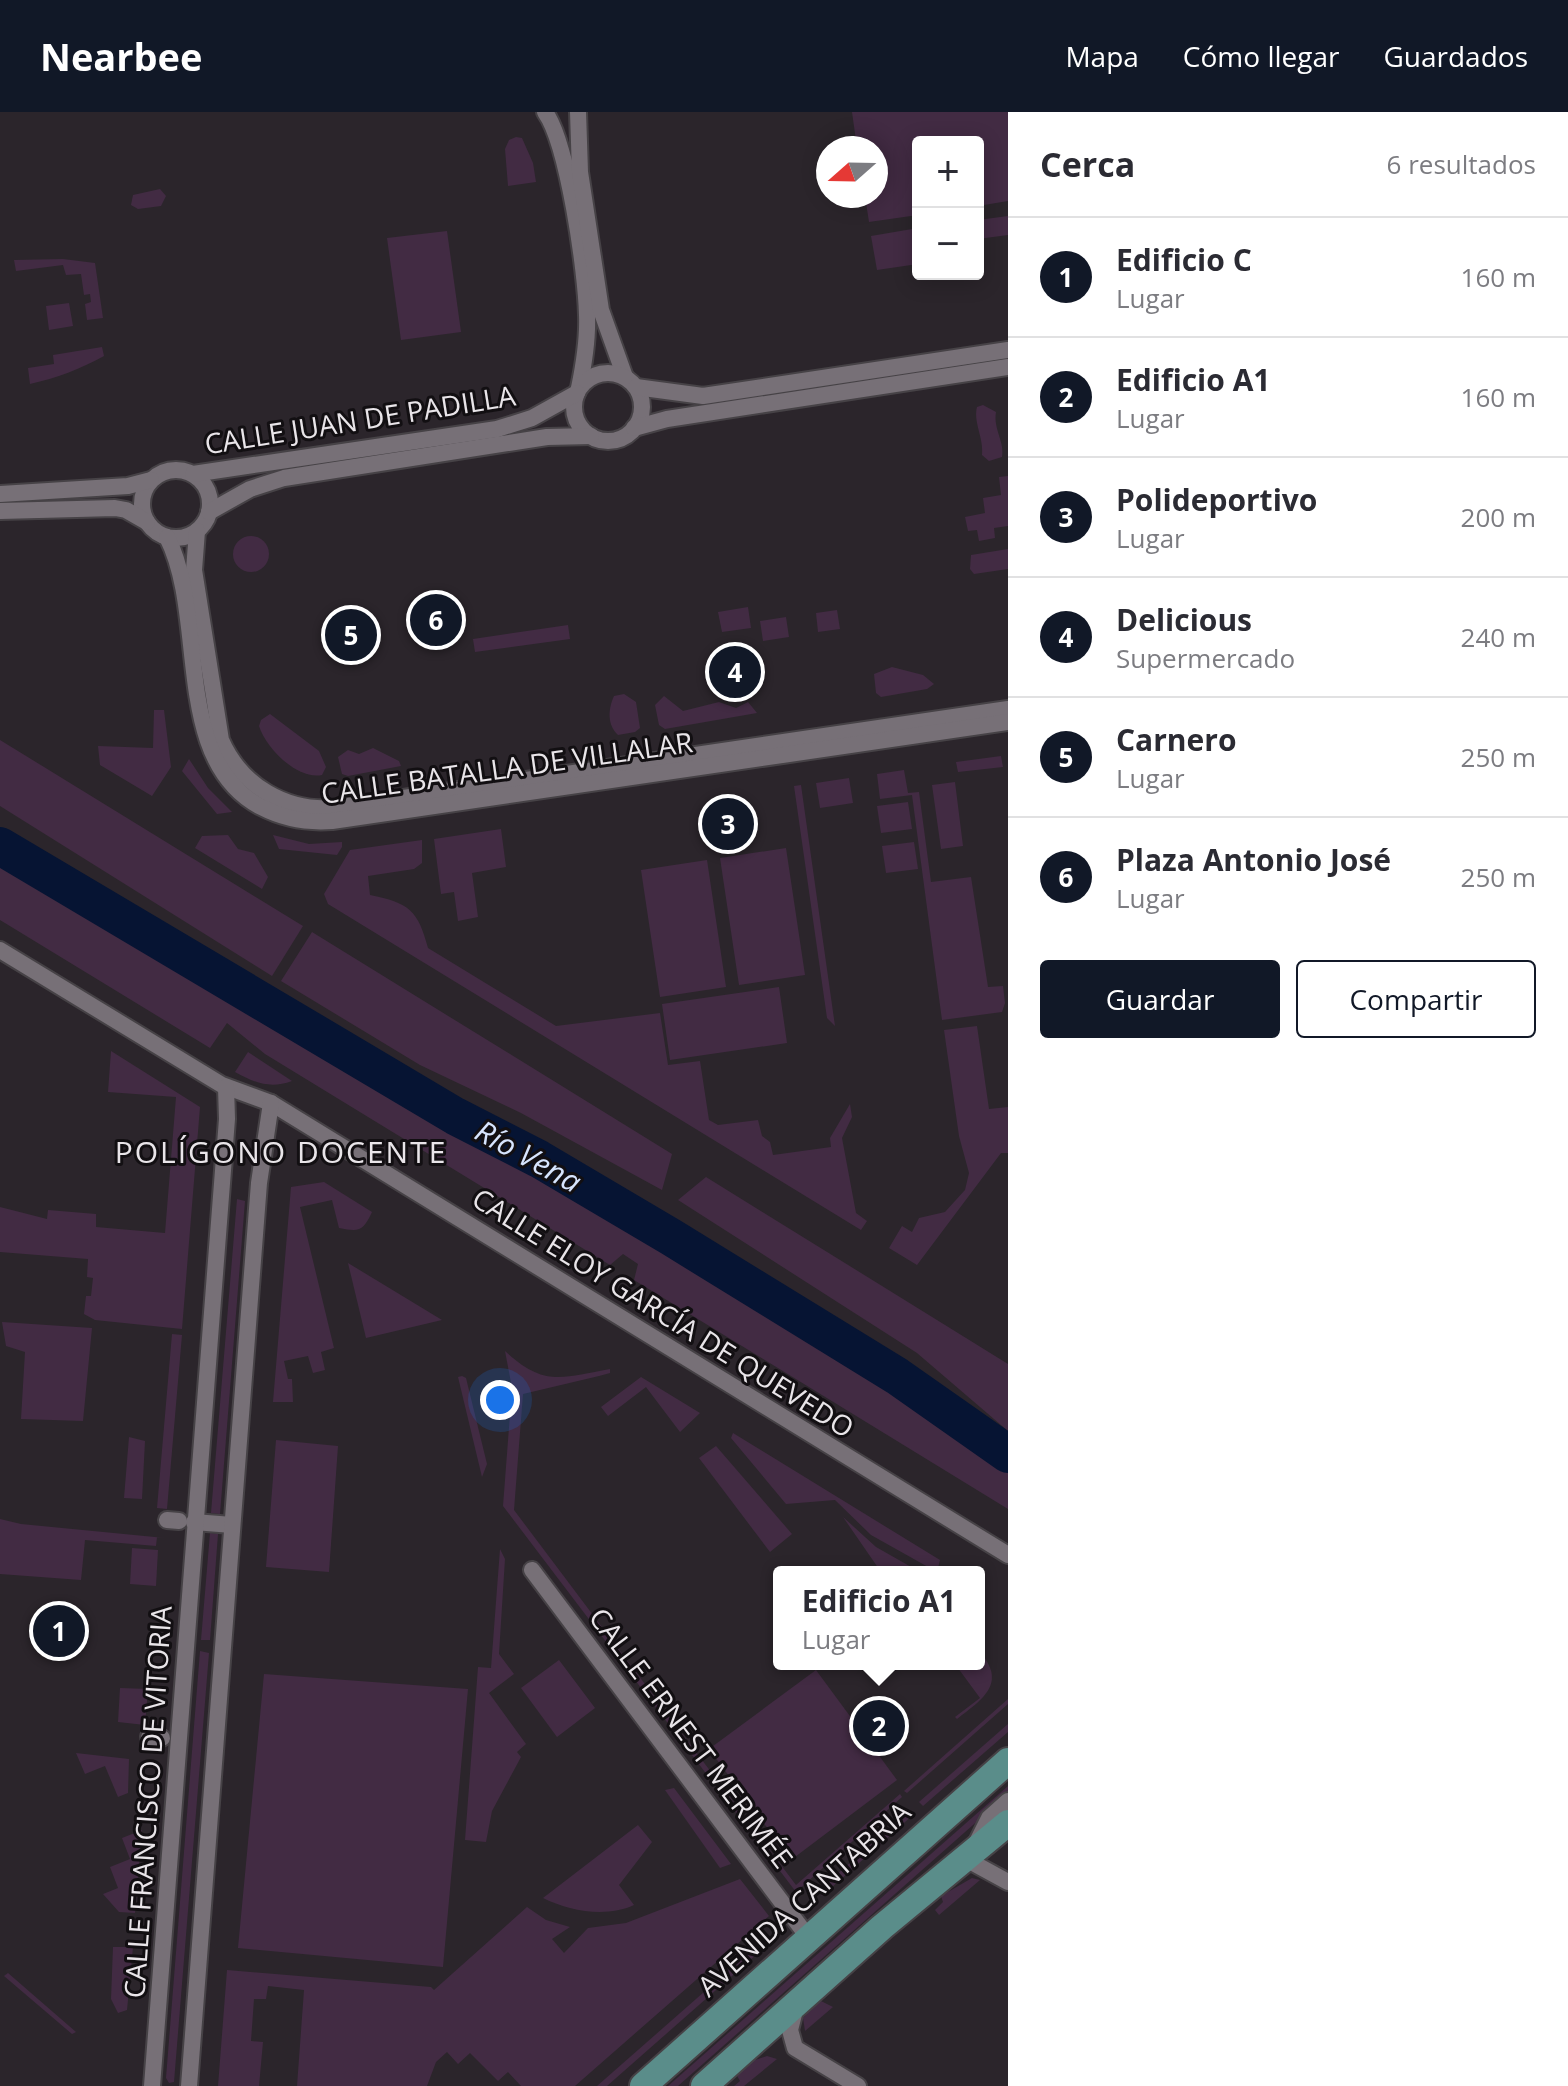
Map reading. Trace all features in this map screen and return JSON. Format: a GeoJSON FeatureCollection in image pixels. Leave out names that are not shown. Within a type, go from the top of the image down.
{"type":"FeatureCollection","features":[{"type":"Feature","properties":{"kind":"main road","name":"AVENIDA CANTABRIA"},"geometry":{"type":"LineString","coordinates":[[643,2086],[1008,1761]]}},
{"type":"Feature","properties":{"kind":"main road"},"geometry":{"type":"LineString","coordinates":[[704,2086],[1008,1823]]}},
{"type":"Feature","properties":{"kind":"street"},"geometry":{"type":"LineString","coordinates":[[545,112],[556,127],[566,168],[587,313],[575,414],[591,436],[617,439],[634,428],[667,419],[1008,367]]}},
{"type":"Feature","properties":{"kind":"street"},"geometry":{"type":"LineString","coordinates":[[578,112],[580,172],[601,310],[642,407],[634,428]]}},
{"type":"Feature","properties":{"kind":"street"},"geometry":{"type":"LineString","coordinates":[[578,390],[599,374],[654,392],[703,396],[1008,350]]}},
{"type":"Feature","properties":{"kind":"street","name":"CALLE JUAN DE PADILLA"},"geometry":{"type":"LineString","coordinates":[[193,474],[497,429],[532,418],[578,390]]}},
{"type":"Feature","properties":{"kind":"street","name":"CALLE JUAN DE PADILLA"},"geometry":{"type":"LineString","coordinates":[[209,512],[250,489],[284,478],[547,437],[591,436]]}},
{"type":"Feature","properties":{"kind":"street"},"geometry":{"type":"LineString","coordinates":[[0,494],[128,486],[174,470],[193,474],[209,494],[209,512],[197,531],[182,538],[167,537],[126,510],[115,508],[0,511]]}},
{"type":"Feature","properties":{"kind":"street"},"geometry":{"type":"LineString","coordinates":[[147,522],[142,501],[151,480]]}},
{"type":"Feature","properties":{"kind":"street","name":"CALLE BATALLA DE VILLALAR"},"geometry":{"type":"LineString","coordinates":[[197,531],[194,570],[221,740],[230,757],[252,782],[277,798],[308,808],[335,808],[1008,709]]}},
{"type":"Feature","properties":{"kind":"street","name":"CALLE BATALLA DE VILLALAR"},"geometry":{"type":"LineString","coordinates":[[167,537],[180,564],[202,720],[212,755],[230,783],[250,801],[300,821],[332,821],[1008,722]]}},
{"type":"Feature","properties":{"kind":"street","name":"CALLE ELOY GARCÍA DE QUEVEDO"},"geometry":{"type":"LineString","coordinates":[[0,950],[226,1087],[271,1103],[1008,1555]]}},
{"type":"Feature","properties":{"kind":"street","name":"CALLE FRANCISCO DE VITORIA"},"geometry":{"type":"LineString","coordinates":[[152,2086],[180,1521],[227,1119],[226,1087]]}},
{"type":"Feature","properties":{"kind":"street"},"geometry":{"type":"LineString","coordinates":[[189,2086],[259,1183],[271,1103]]}},
{"type":"Feature","properties":{"kind":"street"},"geometry":{"type":"LineString","coordinates":[[180,1521],[232,1525]]}},
{"type":"Feature","properties":{"kind":"street","name":"CALLE ERNEST MERIMÉE"},"geometry":{"type":"LineString","coordinates":[[532,1570],[808,1937]]}},
{"type":"Feature","properties":{"kind":"street"},"geometry":{"type":"LineString","coordinates":[[1008,1801],[989,1818],[969,1854],[1008,1882]]}},
{"type":"Feature","properties":{"kind":"street"},"geometry":{"type":"LineString","coordinates":[[796,2004],[790,2030],[795,2048],[801,2056],[858,2086]]}},
{"type":"Feature","properties":{"kind":"shaded area"},"geometry":{"type":"Polygon","coordinates":[[[852,112],[1008,112],[1008,201],[984,205],[984,136],[912,136],[912,216],[869,222],[867,208],[888,208],[888,136],[855,136],[852,112]]]}},
{"type":"Feature","properties":{"kind":"shaded area"},"geometry":{"type":"Polygon","coordinates":[[[522,138],[533,163],[536,182],[508,186],[505,149],[509,140],[522,138]]]}},
{"type":"Feature","properties":{"kind":"shaded area"},"geometry":{"type":"Polygon","coordinates":[[[160,189],[166,196],[161,206],[138,209],[131,205],[133,195],[160,189]]]}},
{"type":"Feature","properties":{"kind":"shaded area"},"geometry":{"type":"Polygon","coordinates":[[[1008,216],[1008,235],[984,238],[984,219],[1008,216]]]}},
{"type":"Feature","properties":{"kind":"shaded area"},"geometry":{"type":"Polygon","coordinates":[[[912,229],[912,265],[877,270],[871,236],[912,229]]]}},
{"type":"Feature","properties":{"kind":"shaded area"},"geometry":{"type":"Polygon","coordinates":[[[447,231],[461,332],[401,340],[387,238],[447,231]]]}},
{"type":"Feature","properties":{"kind":"shaded area"},"geometry":{"type":"Polygon","coordinates":[[[63,259],[95,263],[103,318],[87,320],[85,304],[91,302],[90,294],[84,295],[81,274],[66,275],[63,265],[16,271],[14,260],[63,259]]]}},
{"type":"Feature","properties":{"kind":"shaded area"},"geometry":{"type":"Polygon","coordinates":[[[69,303],[73,326],[49,330],[46,306],[69,303]]]}},
{"type":"Feature","properties":{"kind":"shaded area"},"geometry":{"type":"Polygon","coordinates":[[[102,347],[104,356],[95,361],[30,384],[28,368],[54,364],[53,355],[102,347]]]}},
{"type":"Feature","properties":{"kind":"shaded area"},"geometry":{"type":"Polygon","coordinates":[[[983,405],[996,412],[1002,446],[1002,457],[989,461],[982,455],[976,418],[977,407],[983,405]]]}},
{"type":"Feature","properties":{"kind":"shaded area"},"geometry":{"type":"Polygon","coordinates":[[[1008,476],[1008,526],[994,528],[995,538],[979,541],[977,530],[968,531],[965,517],[985,513],[983,498],[1001,495],[999,477],[1008,476]]]}},
{"type":"Feature","properties":{"kind":"shaded area"},"geometry":{"type":"Polygon","coordinates":[[[251,536],[264,541],[269,554],[264,567],[251,572],[238,567],[233,554],[238,541],[251,536]]]}},
{"type":"Feature","properties":{"kind":"shaded area"},"geometry":{"type":"Polygon","coordinates":[[[1008,549],[1008,569],[974,574],[970,569],[971,555],[1008,549]]]}},
{"type":"Feature","properties":{"kind":"shaded area"},"geometry":{"type":"Polygon","coordinates":[[[748,607],[751,628],[722,632],[718,612],[748,607]]]}},
{"type":"Feature","properties":{"kind":"shaded area"},"geometry":{"type":"Polygon","coordinates":[[[837,610],[840,629],[818,632],[816,613],[837,610]]]}},
{"type":"Feature","properties":{"kind":"shaded area"},"geometry":{"type":"Polygon","coordinates":[[[786,617],[789,637],[763,641],[760,621],[786,617]]]}},
{"type":"Feature","properties":{"kind":"shaded area"},"geometry":{"type":"Polygon","coordinates":[[[568,625],[570,639],[475,652],[473,639],[568,625]]]}},
{"type":"Feature","properties":{"kind":"shaded area"},"geometry":{"type":"Polygon","coordinates":[[[892,667],[923,675],[934,684],[927,689],[881,697],[876,693],[874,674],[892,667]]]}},
{"type":"Feature","properties":{"kind":"shaded area"},"geometry":{"type":"Polygon","coordinates":[[[624,694],[636,702],[640,728],[618,735],[610,722],[610,711],[614,696],[624,694]]]}},
{"type":"Feature","properties":{"kind":"shaded area"},"geometry":{"type":"Polygon","coordinates":[[[664,696],[683,711],[719,702],[736,708],[748,702],[757,713],[665,729],[659,725],[655,705],[664,696]]]}},
{"type":"Feature","properties":{"kind":"shaded area"},"geometry":{"type":"Polygon","coordinates":[[[154,710],[164,710],[171,767],[152,796],[100,765],[98,746],[153,748],[154,710]]]}},
{"type":"Feature","properties":{"kind":"shaded area"},"geometry":{"type":"Polygon","coordinates":[[[270,714],[319,751],[326,767],[322,775],[303,773],[284,761],[268,744],[259,726],[261,720],[270,714]]]}},
{"type":"Feature","properties":{"kind":"shaded area"},"geometry":{"type":"Polygon","coordinates":[[[0,740],[303,926],[272,976],[0,806],[0,740]]]}},
{"type":"Feature","properties":{"kind":"shaded area"},"geometry":{"type":"Polygon","coordinates":[[[373,748],[399,761],[401,766],[348,776],[342,774],[338,757],[348,750],[359,754],[373,748]]]}},
{"type":"Feature","properties":{"kind":"shaded area"},"geometry":{"type":"Polygon","coordinates":[[[1001,756],[1003,767],[958,772],[956,762],[1001,756]]]}},
{"type":"Feature","properties":{"kind":"shaded area"},"geometry":{"type":"Polygon","coordinates":[[[189,759],[208,788],[232,812],[217,814],[182,771],[189,759]]]}},
{"type":"Feature","properties":{"kind":"shaded area"},"geometry":{"type":"Polygon","coordinates":[[[904,770],[908,793],[919,792],[931,882],[971,877],[988,987],[1003,986],[1005,1003],[1002,1012],[942,1020],[912,795],[880,799],[877,774],[904,770]]]}},
{"type":"Feature","properties":{"kind":"shaded area"},"geometry":{"type":"Polygon","coordinates":[[[849,778],[853,803],[820,808],[816,783],[849,778]]]}},
{"type":"Feature","properties":{"kind":"shaded area"},"geometry":{"type":"Polygon","coordinates":[[[955,782],[963,846],[941,849],[932,785],[955,782]]]}},
{"type":"Feature","properties":{"kind":"shaded area"},"geometry":{"type":"Polygon","coordinates":[[[801,785],[835,1026],[827,1018],[794,786],[801,785]]]}},
{"type":"Feature","properties":{"kind":"shaded area"},"geometry":{"type":"Polygon","coordinates":[[[908,802],[912,829],[881,833],[877,806],[908,802]]]}},
{"type":"Feature","properties":{"kind":"shaded area"},"geometry":{"type":"Polygon","coordinates":[[[501,829],[506,867],[472,873],[478,917],[458,921],[454,892],[441,894],[434,839],[501,829]]]}},
{"type":"Feature","properties":{"kind":"shaded area"},"geometry":{"type":"Polygon","coordinates":[[[228,835],[238,849],[254,853],[268,877],[262,889],[195,848],[202,836],[228,835]]]}},
{"type":"Feature","properties":{"kind":"shaded area"},"geometry":{"type":"Polygon","coordinates":[[[273,835],[309,844],[342,842],[342,847],[337,855],[279,849],[273,835]]]}},
{"type":"Feature","properties":{"kind":"shaded area"},"geometry":{"type":"Polygon","coordinates":[[[422,840],[422,863],[414,869],[368,876],[370,895],[403,905],[416,917],[428,948],[556,1026],[660,1013],[668,1065],[700,1061],[709,1120],[718,1125],[758,1120],[762,1136],[770,1142],[773,1155],[831,1147],[830,1138],[850,1104],[852,1117],[842,1138],[856,1213],[867,1221],[861,1230],[328,904],[324,894],[350,850],[422,840]]]}},
{"type":"Feature","properties":{"kind":"shaded area"},"geometry":{"type":"Polygon","coordinates":[[[914,842],[918,869],[886,873],[882,846],[914,842]]]}},
{"type":"Feature","properties":{"kind":"shaded area"},"geometry":{"type":"Polygon","coordinates":[[[786,848],[805,975],[739,985],[720,858],[786,848]]]}},
{"type":"Feature","properties":{"kind":"shaded area"},"geometry":{"type":"Polygon","coordinates":[[[707,860],[726,987],[660,997],[641,870],[707,860]]]}},
{"type":"Feature","properties":{"kind":"shaded area"},"geometry":{"type":"Polygon","coordinates":[[[0,863],[318,1052],[359,1065],[1008,1464],[1008,1509],[634,1280],[638,1264],[623,1254],[610,1265],[265,1054],[227,1023],[210,1048],[0,920],[0,863]]]}},
{"type":"Feature","properties":{"kind":"shaded area"},"geometry":{"type":"Polygon","coordinates":[[[312,932],[672,1154],[662,1190],[521,1113],[420,1065],[281,981],[312,932]]]}},
{"type":"Feature","properties":{"kind":"shaded area"},"geometry":{"type":"Polygon","coordinates":[[[779,987],[787,1043],[670,1060],[662,1004],[779,987]]]}},
{"type":"Feature","properties":{"kind":"shaded area"},"geometry":{"type":"Polygon","coordinates":[[[977,1026],[989,1109],[1008,1107],[1008,1153],[1001,1153],[917,1265],[889,1248],[902,1226],[912,1232],[919,1218],[945,1212],[965,1190],[969,1173],[959,1136],[944,1030],[977,1026]]]}},
{"type":"Feature","properties":{"kind":"shaded area"},"geometry":{"type":"Polygon","coordinates":[[[111,1051],[200,1107],[182,1329],[95,1320],[84,1314],[86,1296],[91,1296],[93,1278],[87,1277],[88,1259],[0,1252],[0,1207],[47,1219],[48,1210],[96,1214],[96,1227],[165,1233],[176,1097],[108,1092],[111,1051]]]}},
{"type":"Feature","properties":{"kind":"shaded area"},"geometry":{"type":"Polygon","coordinates":[[[248,1052],[292,1081],[277,1085],[263,1084],[235,1072],[248,1052]]]}},
{"type":"Feature","properties":{"kind":"shaded area"},"geometry":{"type":"Polygon","coordinates":[[[706,1177],[1008,1364],[1008,1431],[917,1353],[678,1200],[706,1177]]]}},
{"type":"Feature","properties":{"kind":"shaded area"},"geometry":{"type":"Polygon","coordinates":[[[324,1182],[372,1212],[360,1229],[352,1230],[339,1228],[332,1200],[300,1207],[334,1348],[321,1352],[325,1370],[313,1373],[308,1356],[284,1361],[288,1379],[292,1379],[293,1402],[273,1402],[291,1187],[324,1182]]]}},
{"type":"Feature","properties":{"kind":"shaded area"},"geometry":{"type":"Polygon","coordinates":[[[237,1199],[245,1201],[220,1514],[211,1513],[237,1199]]]}},
{"type":"Feature","properties":{"kind":"shaded area"},"geometry":{"type":"Polygon","coordinates":[[[348,1263],[442,1320],[366,1338],[348,1263]]]}},
{"type":"Feature","properties":{"kind":"shaded area"},"geometry":{"type":"Polygon","coordinates":[[[2,1322],[92,1328],[83,1421],[21,1419],[25,1352],[6,1346],[2,1322]]]}},
{"type":"Feature","properties":{"kind":"shaded area"},"geometry":{"type":"Polygon","coordinates":[[[172,1334],[182,1335],[167,1509],[157,1508],[172,1334]]]}},
{"type":"Feature","properties":{"kind":"shaded area"},"geometry":{"type":"Polygon","coordinates":[[[505,1351],[542,1375],[566,1377],[610,1369],[610,1373],[523,1394],[514,1510],[796,1885],[900,1794],[902,1797],[796,1892],[503,1506],[512,1388],[505,1351]]]}},
{"type":"Feature","properties":{"kind":"shaded area"},"geometry":{"type":"Polygon","coordinates":[[[458,1377],[466,1378],[487,1464],[482,1477],[458,1377]]]}},
{"type":"Feature","properties":{"kind":"shaded area"},"geometry":{"type":"Polygon","coordinates":[[[641,1377],[700,1413],[680,1432],[646,1387],[608,1416],[601,1407],[641,1377]]]}},
{"type":"Feature","properties":{"kind":"shaded area"},"geometry":{"type":"Polygon","coordinates":[[[733,1433],[940,1560],[938,1566],[926,1566],[871,1535],[835,1500],[786,1504],[731,1438],[733,1433]]]}},
{"type":"Feature","properties":{"kind":"shaded area"},"geometry":{"type":"Polygon","coordinates":[[[129,1437],[145,1441],[142,1499],[124,1498],[129,1437]]]}},
{"type":"Feature","properties":{"kind":"shaded area"},"geometry":{"type":"Polygon","coordinates":[[[276,1440],[338,1446],[329,1572],[266,1567],[276,1440]]]}},
{"type":"Feature","properties":{"kind":"shaded area"},"geometry":{"type":"Polygon","coordinates":[[[716,1446],[792,1534],[770,1552],[699,1458],[716,1446]]]}},
{"type":"Feature","properties":{"kind":"shaded area"},"geometry":{"type":"Polygon","coordinates":[[[843,1517],[876,1547],[909,1566],[877,1566],[843,1517]]]}},
{"type":"Feature","properties":{"kind":"shaded area"},"geometry":{"type":"Polygon","coordinates":[[[0,1519],[21,1524],[157,1537],[156,1546],[85,1540],[81,1580],[0,1574],[0,1519]]]}},
{"type":"Feature","properties":{"kind":"shaded area"},"geometry":{"type":"Polygon","coordinates":[[[210,1533],[218,1534],[210,1640],[201,1640],[210,1533]]]}},
{"type":"Feature","properties":{"kind":"shaded area"},"geometry":{"type":"Polygon","coordinates":[[[132,1548],[158,1550],[156,1586],[130,1584],[132,1548]]]}},
{"type":"Feature","properties":{"kind":"shaded area"},"geometry":{"type":"Polygon","coordinates":[[[500,1549],[505,1559],[499,1654],[514,1674],[489,1693],[526,1744],[517,1752],[521,1757],[492,1811],[486,1842],[465,1840],[478,1667],[491,1668],[500,1549]]]}},
{"type":"Feature","properties":{"kind":"shaded area"},"geometry":{"type":"Polygon","coordinates":[[[200,1651],[209,1653],[174,2082],[169,2083],[166,2078],[200,1651]]]}},
{"type":"Feature","properties":{"kind":"shaded area"},"geometry":{"type":"Polygon","coordinates":[[[985,1659],[991,1672],[989,1690],[957,1719],[955,1717],[980,1698],[959,1670],[985,1670],[985,1659]]]}},
{"type":"Feature","properties":{"kind":"shaded area"},"geometry":{"type":"Polygon","coordinates":[[[559,1660],[595,1708],[557,1737],[521,1688],[559,1660]]]}},
{"type":"Feature","properties":{"kind":"shaded area"},"geometry":{"type":"Polygon","coordinates":[[[816,1670],[897,1780],[791,1860],[709,1749],[816,1670]]]}},
{"type":"Feature","properties":{"kind":"shaded area"},"geometry":{"type":"Polygon","coordinates":[[[264,1674],[468,1689],[443,1967],[238,1948],[264,1674]]]}},
{"type":"Feature","properties":{"kind":"shaded area"},"geometry":{"type":"Polygon","coordinates":[[[120,1688],[148,1689],[145,1725],[118,1722],[120,1688]]]}},
{"type":"Feature","properties":{"kind":"shaded area"},"geometry":{"type":"Polygon","coordinates":[[[1008,1699],[1008,1704],[907,1793],[904,1791],[1008,1699]]]}},
{"type":"Feature","properties":{"kind":"shaded area"},"geometry":{"type":"Polygon","coordinates":[[[1008,1724],[1008,1732],[923,1806],[919,1802],[1008,1724]]]}},
{"type":"Feature","properties":{"kind":"shaded area"},"geometry":{"type":"Polygon","coordinates":[[[76,1753],[129,1759],[128,1793],[118,1797],[105,1766],[85,1774],[76,1753]]]}},
{"type":"Feature","properties":{"kind":"shaded area"},"geometry":{"type":"Polygon","coordinates":[[[1008,1786],[1008,1794],[678,2086],[668,2086],[1008,1786]]]}},
{"type":"Feature","properties":{"kind":"shaded area"},"geometry":{"type":"Polygon","coordinates":[[[674,1788],[731,1864],[720,1868],[665,1790],[674,1788]]]}},
{"type":"Feature","properties":{"kind":"shaded area"},"geometry":{"type":"Polygon","coordinates":[[[910,1810],[914,1814],[822,1896],[818,1891],[910,1810]]]}},
{"type":"Feature","properties":{"kind":"shaded area"},"geometry":{"type":"Polygon","coordinates":[[[638,1825],[652,1842],[619,1885],[634,1905],[600,1912],[564,1906],[543,1898],[638,1825]]]}},
{"type":"Feature","properties":{"kind":"shaded area"},"geometry":{"type":"Polygon","coordinates":[[[142,1830],[135,1913],[119,1912],[103,1894],[118,1888],[110,1867],[130,1859],[122,1838],[142,1830]]]}},
{"type":"Feature","properties":{"kind":"shaded area"},"geometry":{"type":"Polygon","coordinates":[[[972,1878],[980,1880],[939,1915],[935,1910],[943,1902],[941,1896],[972,1878]]]}},
{"type":"Feature","properties":{"kind":"shaded area"},"geometry":{"type":"Polygon","coordinates":[[[740,1879],[769,1916],[575,2086],[521,2086],[508,2072],[498,2081],[470,2053],[458,2064],[447,2052],[436,2062],[427,2086],[297,2086],[304,1990],[268,1986],[266,1999],[254,1999],[251,2041],[263,2042],[259,2086],[218,2086],[227,1970],[431,1987],[434,1990],[527,1907],[546,1920],[570,1927],[552,1939],[564,1953],[588,1928],[626,1923],[740,1879]]]}},
{"type":"Feature","properties":{"kind":"shaded area"},"geometry":{"type":"Polygon","coordinates":[[[762,1941],[766,1946],[607,2086],[597,2086],[762,1941]]]}},
{"type":"Feature","properties":{"kind":"shaded area"},"geometry":{"type":"Polygon","coordinates":[[[113,1947],[133,1947],[127,2010],[118,2013],[111,1999],[113,1947]]]}},
{"type":"Feature","properties":{"kind":"shaded area"},"geometry":{"type":"Polygon","coordinates":[[[8,1973],[76,2032],[72,2034],[4,1976],[8,1973]]]}},
{"type":"Feature","properties":{"kind":"shaded area"},"geometry":{"type":"Polygon","coordinates":[[[819,2000],[833,2007],[805,2031],[803,2018],[819,2000]]]}},
{"type":"Feature","properties":{"kind":"shaded area"},"geometry":{"type":"Polygon","coordinates":[[[767,2056],[777,2059],[744,2086],[734,2086],[740,2081],[736,2074],[749,2062],[767,2056]]]}},
{"type":"Feature","properties":{"kind":"waterway","name":"Río Vena"},"geometry":{"type":"LineString","coordinates":[[0,846],[455,1116],[539,1159],[671,1237],[897,1376],[1008,1454]]}},
{"type":"Feature","properties":{"kind":"place","name":"Plaza Antonio José"},"geometry":{"type":"Point","coordinates":[436,620]}},
{"type":"Feature","properties":{"kind":"place","name":"Carnero"},"geometry":{"type":"Point","coordinates":[351,635]}},
{"type":"Feature","properties":{"kind":"place","name":"Delicious"},"geometry":{"type":"Point","coordinates":[735,672]}},
{"type":"Feature","properties":{"kind":"place","name":"Polideportivo"},"geometry":{"type":"Point","coordinates":[728,824]}},
{"type":"Feature","properties":{"kind":"place","name":"Edificio C"},"geometry":{"type":"Point","coordinates":[59,1631]}},
{"type":"Feature","properties":{"kind":"place","name":"Edificio A1"},"geometry":{"type":"Point","coordinates":[879,1726]}},
{"type":"Feature","properties":{"kind":"district","name":"POLÍGONO DOCENTE"},"geometry":{"type":"Point","coordinates":[281,1153]}}]}
